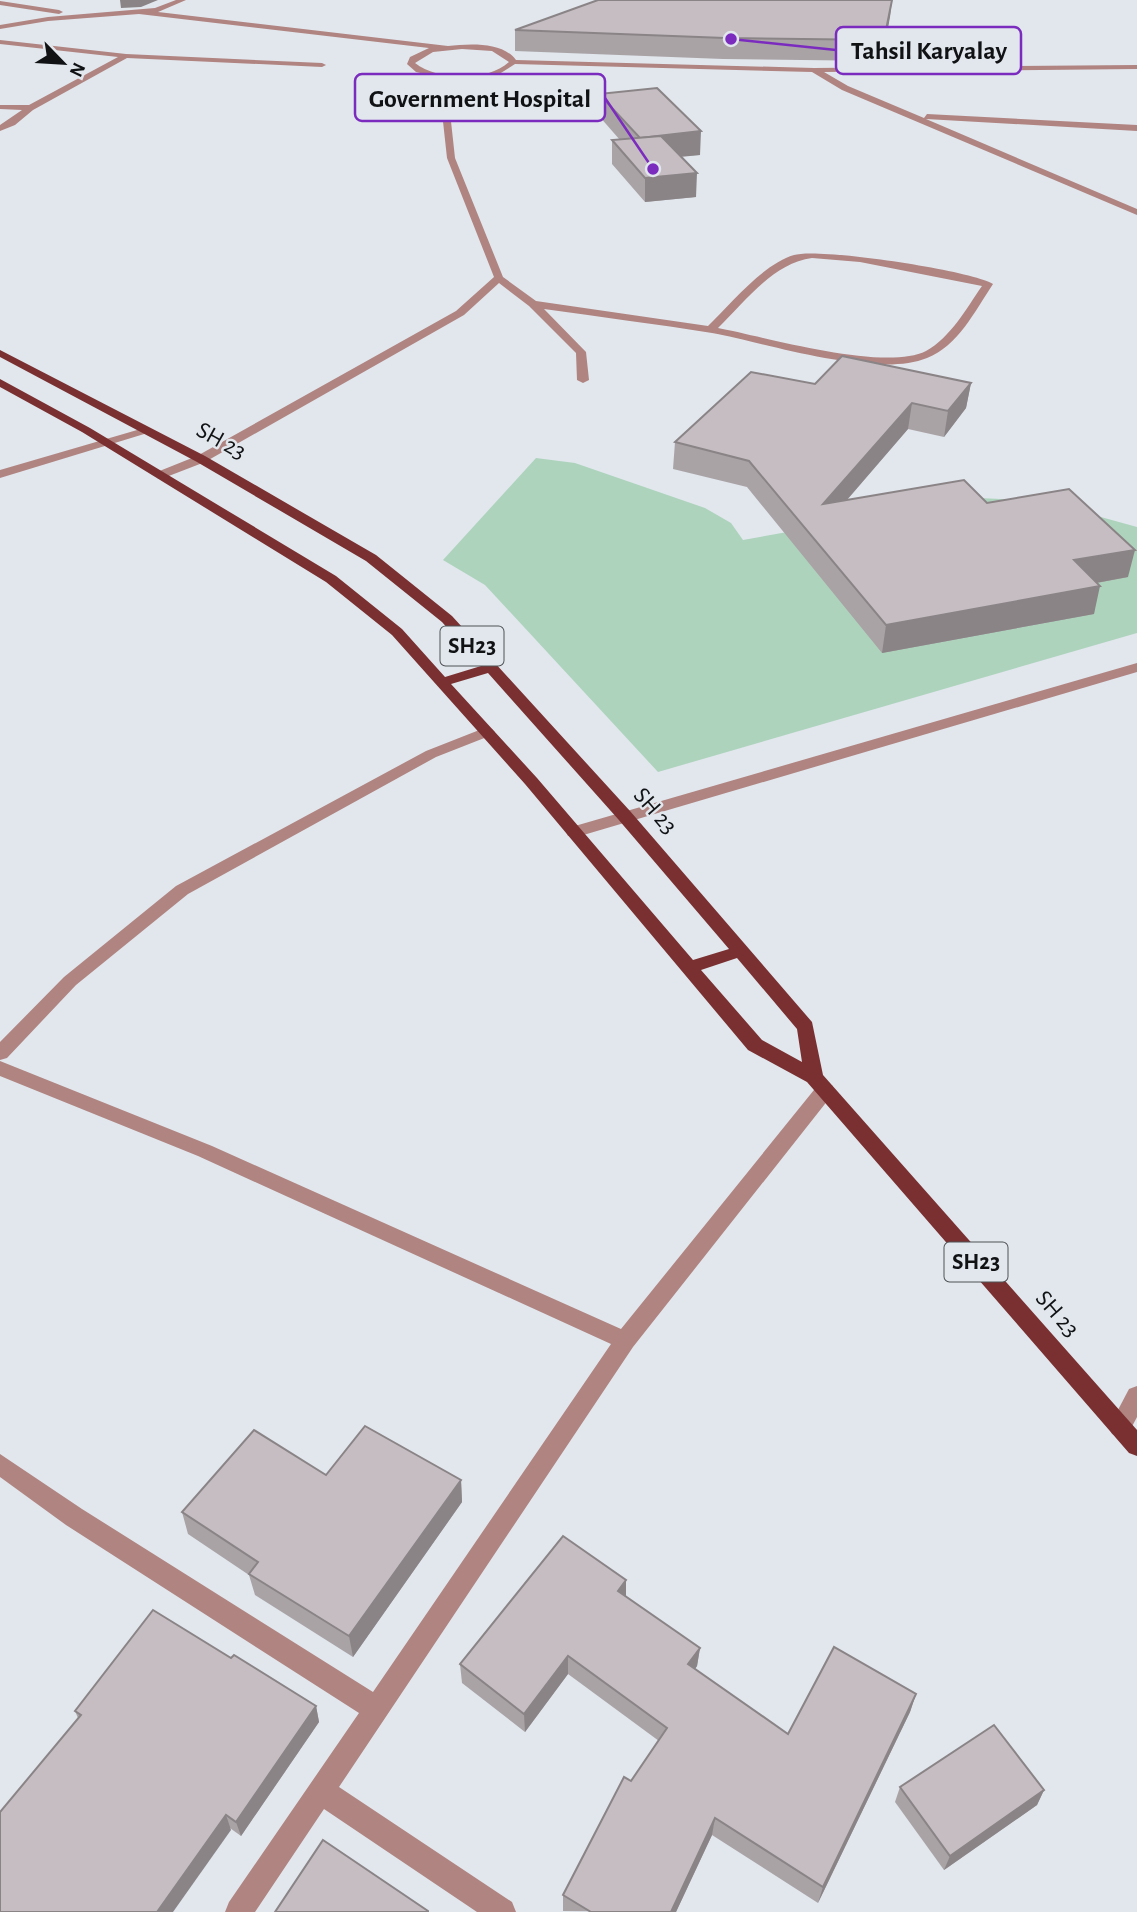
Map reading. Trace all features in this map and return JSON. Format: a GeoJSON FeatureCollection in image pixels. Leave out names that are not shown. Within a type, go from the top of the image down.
{"type":"FeatureCollection","features":[{"type":"Feature","properties":{"kind":"main road","name":"SH 23"},"geometry":{"type":"LineString","coordinates":[[0,353],[201,459],[371,558],[447,619],[624,815],[806,1027],[820,1083],[1137,1446]]}},
{"type":"Feature","properties":{"kind":"main road"},"geometry":{"type":"LineString","coordinates":[[0,382],[109,444],[331,579],[397,632],[574,832],[755,1045],[820,1083]]}},
{"type":"Feature","properties":{"kind":"main road"},"geometry":{"type":"LineString","coordinates":[[442,682],[492,667]]}},
{"type":"Feature","properties":{"kind":"main road"},"geometry":{"type":"LineString","coordinates":[[689,968],[741,951]]}},
{"type":"Feature","properties":{"kind":"street"},"geometry":{"type":"LineString","coordinates":[[20,6],[37,0]]}},
{"type":"Feature","properties":{"kind":"street"},"geometry":{"type":"LineString","coordinates":[[0,27],[156,10],[183,0]]}},
{"type":"Feature","properties":{"kind":"street"},"geometry":{"type":"LineString","coordinates":[[0,3],[83,16]]}},
{"type":"Feature","properties":{"kind":"street"},"geometry":{"type":"LineString","coordinates":[[141,12],[446,48],[493,49],[505,44]]}},
{"type":"Feature","properties":{"kind":"street"},"geometry":{"type":"LineString","coordinates":[[0,42],[125,56],[322,65]]}},
{"type":"Feature","properties":{"kind":"street"},"geometry":{"type":"LineString","coordinates":[[446,48],[419,54],[411,64],[425,73],[456,78],[490,75],[502,71],[513,62],[814,70],[1137,67]]}},
{"type":"Feature","properties":{"kind":"street"},"geometry":{"type":"LineString","coordinates":[[493,49],[510,57],[513,62]]}},
{"type":"Feature","properties":{"kind":"street"},"geometry":{"type":"LineString","coordinates":[[0,128],[12,123],[30,108],[125,56]]}},
{"type":"Feature","properties":{"kind":"street"},"geometry":{"type":"LineString","coordinates":[[814,70],[845,88],[1137,212]]}},
{"type":"Feature","properties":{"kind":"street"},"geometry":{"type":"LineString","coordinates":[[456,78],[444,94],[451,158],[499,278],[533,304],[581,352],[583,380]]}},
{"type":"Feature","properties":{"kind":"street"},"geometry":{"type":"LineString","coordinates":[[0,107],[30,108]]}},
{"type":"Feature","properties":{"kind":"street"},"geometry":{"type":"LineString","coordinates":[[908,115],[970,121],[1137,128]]}},
{"type":"Feature","properties":{"kind":"street"},"geometry":{"type":"LineString","coordinates":[[533,304],[710,330],[865,359],[904,361],[923,356],[945,343],[988,284],[843,258],[812,255],[796,257],[776,268],[710,330]]}},
{"type":"Feature","properties":{"kind":"street"},"geometry":{"type":"LineString","coordinates":[[161,475],[201,459],[460,313],[499,278]]}},
{"type":"Feature","properties":{"kind":"street"},"geometry":{"type":"LineString","coordinates":[[0,474],[148,431]]}},
{"type":"Feature","properties":{"kind":"street"},"geometry":{"type":"LineString","coordinates":[[574,832],[624,815],[1137,667]]}},
{"type":"Feature","properties":{"kind":"street"},"geometry":{"type":"LineString","coordinates":[[0,1052],[70,981],[182,890],[431,754],[487,732]]}},
{"type":"Feature","properties":{"kind":"street"},"geometry":{"type":"LineString","coordinates":[[0,1068],[205,1151],[625,1340]]}},
{"type":"Feature","properties":{"kind":"street"},"geometry":{"type":"LineString","coordinates":[[239,1912],[322,1792],[374,1708],[625,1340],[820,1083]]}},
{"type":"Feature","properties":{"kind":"street"},"geometry":{"type":"LineString","coordinates":[[1121,1427],[1137,1396]]}},
{"type":"Feature","properties":{"kind":"street"},"geometry":{"type":"LineString","coordinates":[[0,1464],[74,1517],[374,1708]]}},
{"type":"Feature","properties":{"kind":"street"},"geometry":{"type":"LineString","coordinates":[[322,1792],[502,1912]]}},
{"type":"Feature","properties":{"kind":"green space"},"geometry":{"type":"Polygon","coordinates":[[[536,458],[575,463],[705,508],[731,523],[743,540],[978,498],[1043,501],[1137,527],[1137,633],[658,772],[485,585],[443,560],[536,458]]]}},
{"type":"Feature","properties":{"kind":"building"},"geometry":{"type":"Polygon","coordinates":[[[598,0],[892,0],[884,40],[725,38],[515,30],[598,0]]]}},
{"type":"Feature","properties":{"kind":"building"},"geometry":{"type":"Polygon","coordinates":[[[657,88],[701,131],[640,138],[599,94],[657,88]]]}},
{"type":"Feature","properties":{"kind":"building"},"geometry":{"type":"Polygon","coordinates":[[[661,136],[697,173],[645,178],[612,140],[661,136]]]}},
{"type":"Feature","properties":{"kind":"building"},"geometry":{"type":"Polygon","coordinates":[[[842,356],[971,383],[948,411],[912,403],[823,504],[964,480],[987,503],[1069,489],[1135,550],[1074,560],[1100,586],[886,625],[749,461],[675,442],[751,372],[815,384],[842,356]]]}},
{"type":"Feature","properties":{"kind":"building"},"geometry":{"type":"Polygon","coordinates":[[[365,1426],[461,1480],[349,1636],[249,1574],[258,1562],[182,1512],[254,1430],[326,1475],[365,1426]]]}},
{"type":"Feature","properties":{"kind":"building"},"geometry":{"type":"Polygon","coordinates":[[[563,1536],[626,1580],[618,1591],[700,1648],[688,1664],[788,1734],[834,1647],[916,1694],[823,1887],[715,1818],[671,1912],[591,1912],[563,1895],[624,1777],[631,1781],[667,1728],[568,1656],[524,1714],[460,1664],[563,1536]]]}},
{"type":"Feature","properties":{"kind":"building"},"geometry":{"type":"Polygon","coordinates":[[[153,1610],[231,1658],[234,1655],[316,1706],[236,1822],[226,1815],[157,1912],[0,1912],[0,1812],[81,1715],[75,1711],[153,1610]]]}},
{"type":"Feature","properties":{"kind":"building"},"geometry":{"type":"Polygon","coordinates":[[[994,1725],[1044,1790],[950,1856],[900,1787],[994,1725]]]}},
{"type":"Feature","properties":{"kind":"building"},"geometry":{"type":"Polygon","coordinates":[[[323,1840],[428,1911],[428,1912],[275,1912],[323,1840]]]}},
{"type":"Feature","properties":{"kind":"place","name":"Tahsil Karyalay"},"geometry":{"type":"Point","coordinates":[731,39]}},
{"type":"Feature","properties":{"kind":"place","name":"Government Hospital"},"geometry":{"type":"Point","coordinates":[653,169]}}]}
